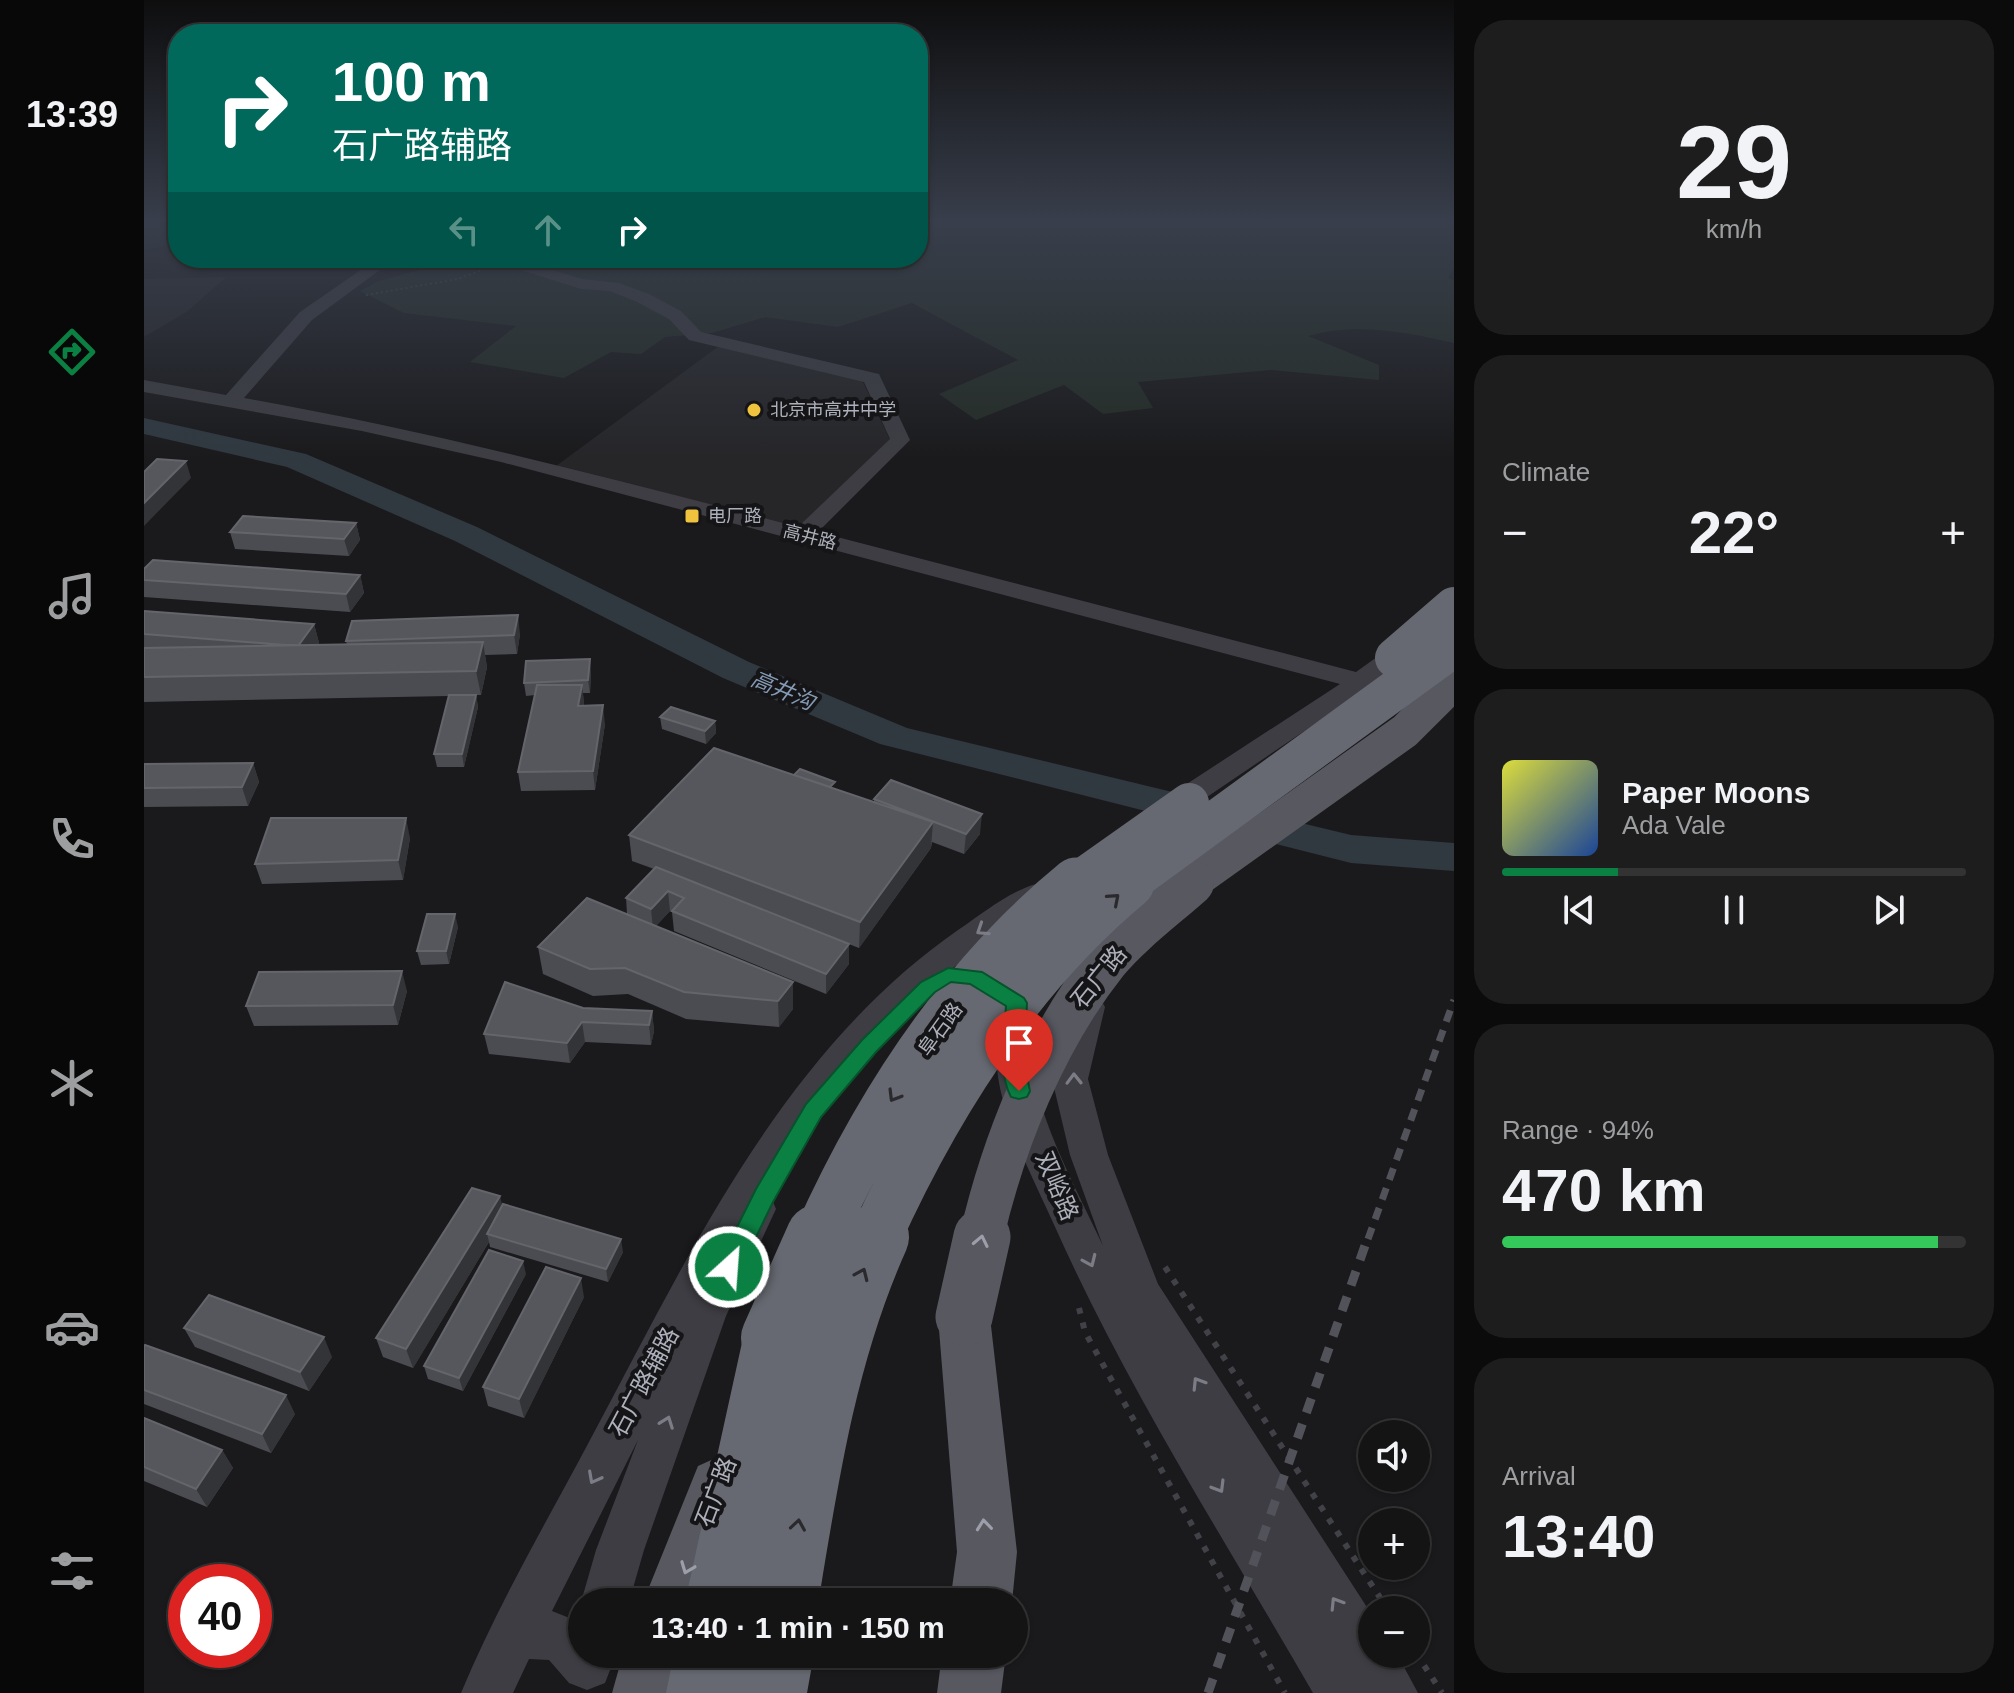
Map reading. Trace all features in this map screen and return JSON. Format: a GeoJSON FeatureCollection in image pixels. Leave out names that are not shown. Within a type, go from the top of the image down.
{"type":"FeatureCollection","features":[{"type":"Feature","properties":{"kind":"highway","name":"阜石路"},"geometry":{"type":"LineString","coordinates":[[724,1588],[774,1338],[852,1166],[909,1071],[977,981],[1040,914],[1125,845],[1336,705],[1454,606]]}},
{"type":"Feature","properties":{"kind":"highway"},"geometry":{"type":"LineString","coordinates":[[788,1588],[822,1406],[854,1292],[899,1190],[938,1114],[991,1034],[1078,929],[1169,851],[1380,704],[1454,647]]}},
{"type":"Feature","properties":{"kind":"highway"},"geometry":{"type":"LineString","coordinates":[[703,1693],[708,1668]]}},
{"type":"Feature","properties":{"kind":"highway"},"geometry":{"type":"LineString","coordinates":[[770,1693],[774,1668]]}},
{"type":"Feature","properties":{"kind":"main road","name":"石广路"},"geometry":{"type":"LineString","coordinates":[[983,1588],[987,1552],[964,1317],[991,1195],[1039,1072],[1071,1011],[1108,960],[1200,875],[1405,731],[1439,691]]}},
{"type":"Feature","properties":{"kind":"main road","name":"石广路"},"geometry":{"type":"LineString","coordinates":[[679,1588],[774,1338]]}},
{"type":"Feature","properties":{"kind":"main road"},"geometry":{"type":"LineString","coordinates":[[644,1693],[651,1668]]}},
{"type":"Feature","properties":{"kind":"main road"},"geometry":{"type":"LineString","coordinates":[[969,1693],[972,1668]]}},
{"type":"Feature","properties":{"kind":"street"},"geometry":{"type":"LineString","coordinates":[[232,400],[306,316],[324,302]]}},
{"type":"Feature","properties":{"kind":"street"},"geometry":{"type":"LineString","coordinates":[[651,302],[675,315],[695,336],[872,378],[900,440],[803,535]]}},
{"type":"Feature","properties":{"kind":"street","name":"高井路"},"geometry":{"type":"LineString","coordinates":[[144,386],[232,400],[504,457],[1361,680],[1439,691]]}},
{"type":"Feature","properties":{"kind":"street","name":"双峪路"},"geometry":{"type":"LineString","coordinates":[[1341,1693],[1105,1293],[1046,1165],[1019,1091],[1014,1062],[1017,1003],[1033,950],[1058,902],[1132,834],[1311,717],[1433,629],[1454,606]]}},
{"type":"Feature","properties":{"kind":"street","name":"双峪路"},"geometry":{"type":"LineString","coordinates":[[1393,1693],[1141,1293],[1089,1155],[1070,1079],[1083,1020],[1101,974],[1138,924],[1188,875],[1226,845],[1439,691],[1454,667]]}},
{"type":"Feature","properties":{"kind":"street","name":"石广路辅路"},"geometry":{"type":"LineString","coordinates":[[486,1693],[724,1230],[779,1139],[850,1048],[924,974],[975,934],[1132,834]]}},
{"type":"Feature","properties":{"kind":"street","name":"石广路辅路"},"geometry":{"type":"LineString","coordinates":[[609,1588],[706,1314],[764,1196],[814,1111],[869,1046],[928,987],[948,975],[975,977],[1017,1003]]}},
{"type":"Feature","properties":{"kind":"street"},"geometry":{"type":"LineString","coordinates":[[514,1636],[537,1632],[574,1645],[586,1671]]}},
{"type":"Feature","properties":{"kind":"path"},"geometry":{"type":"LineString","coordinates":[[1164,1264],[1379,1596]]}},
{"type":"Feature","properties":{"kind":"path"},"geometry":{"type":"LineString","coordinates":[[1426,1668],[1442,1693]]}},
{"type":"Feature","properties":{"kind":"shaded area"},"geometry":{"type":"Polygon","coordinates":[[[144,302],[198,302],[188,311],[144,337],[144,302]]]}},
{"type":"Feature","properties":{"kind":"shaded area"},"geometry":{"type":"Polygon","coordinates":[[[382,302],[1454,302],[1454,343],[1381,330],[1326,332],[1308,336],[1379,365],[1379,380],[1271,370],[1138,382],[1153,408],[1103,414],[1064,385],[976,420],[939,394],[1018,360],[912,303],[838,327],[765,317],[712,333],[665,337],[641,354],[611,352],[564,378],[470,362],[516,326],[404,313],[382,302]]]}},
{"type":"Feature","properties":{"kind":"shaded area","name":"北京市高井中学"},"geometry":{"type":"Polygon","coordinates":[[[719,346],[862,380],[890,440],[803,529],[556,466],[719,346]]]}},
{"type":"Feature","properties":{"kind":"building"},"geometry":{"type":"Polygon","coordinates":[[[157,459],[186,461],[144,503],[144,472],[157,459]]]}},
{"type":"Feature","properties":{"kind":"building"},"geometry":{"type":"Polygon","coordinates":[[[243,516],[356,523],[344,539],[230,532],[243,516]]]}},
{"type":"Feature","properties":{"kind":"building"},"geometry":{"type":"Polygon","coordinates":[[[153,560],[360,575],[346,594],[144,580],[144,569],[153,560]]]}},
{"type":"Feature","properties":{"kind":"building"},"geometry":{"type":"Polygon","coordinates":[[[144,611],[314,624],[298,646],[144,634],[144,611]]]}},
{"type":"Feature","properties":{"kind":"building"},"geometry":{"type":"Polygon","coordinates":[[[518,615],[514,635],[346,641],[352,621],[518,615]]]}},
{"type":"Feature","properties":{"kind":"building"},"geometry":{"type":"Polygon","coordinates":[[[483,642],[476,671],[144,677],[144,648],[483,642]]]}},
{"type":"Feature","properties":{"kind":"building"},"geometry":{"type":"Polygon","coordinates":[[[590,659],[588,680],[524,683],[526,661],[590,659]]]}},
{"type":"Feature","properties":{"kind":"building"},"geometry":{"type":"Polygon","coordinates":[[[537,685],[582,685],[578,706],[603,705],[593,771],[518,772],[537,685]]]}},
{"type":"Feature","properties":{"kind":"building"},"geometry":{"type":"Polygon","coordinates":[[[449,695],[476,695],[462,754],[434,754],[449,695]]]}},
{"type":"Feature","properties":{"kind":"building"},"geometry":{"type":"Polygon","coordinates":[[[671,707],[715,721],[705,731],[660,717],[671,707]]]}},
{"type":"Feature","properties":{"kind":"building"},"geometry":{"type":"Polygon","coordinates":[[[714,748],[933,822],[860,922],[629,835],[714,748]]]}},
{"type":"Feature","properties":{"kind":"building"},"geometry":{"type":"Polygon","coordinates":[[[253,763],[242,787],[144,788],[144,764],[253,763]]]}},
{"type":"Feature","properties":{"kind":"building"},"geometry":{"type":"Polygon","coordinates":[[[800,769],[835,782],[830,787],[794,775],[800,769]]]}},
{"type":"Feature","properties":{"kind":"building"},"geometry":{"type":"Polygon","coordinates":[[[891,780],[982,814],[966,834],[874,799],[891,780]]]}},
{"type":"Feature","properties":{"kind":"building"},"geometry":{"type":"Polygon","coordinates":[[[271,818],[406,818],[398,860],[255,864],[271,818]]]}},
{"type":"Feature","properties":{"kind":"building"},"geometry":{"type":"Polygon","coordinates":[[[656,867],[849,944],[826,974],[672,911],[684,898],[668,891],[651,909],[626,898],[656,867]]]}},
{"type":"Feature","properties":{"kind":"building"},"geometry":{"type":"Polygon","coordinates":[[[587,898],[793,982],[778,1001],[684,992],[625,968],[590,969],[538,947],[587,898]]]}},
{"type":"Feature","properties":{"kind":"building"},"geometry":{"type":"Polygon","coordinates":[[[427,914],[455,914],[446,951],[417,951],[427,914]]]}},
{"type":"Feature","properties":{"kind":"building"},"geometry":{"type":"Polygon","coordinates":[[[402,971],[393,1005],[246,1006],[259,972],[402,971]]]}},
{"type":"Feature","properties":{"kind":"building"},"geometry":{"type":"Polygon","coordinates":[[[505,982],[583,1008],[652,1011],[649,1025],[582,1022],[567,1043],[484,1034],[505,982]]]}},
{"type":"Feature","properties":{"kind":"building"},"geometry":{"type":"Polygon","coordinates":[[[472,1188],[500,1196],[406,1349],[376,1338],[472,1188]]]}},
{"type":"Feature","properties":{"kind":"building"},"geometry":{"type":"Polygon","coordinates":[[[503,1204],[621,1239],[606,1269],[487,1234],[503,1204]]]}},
{"type":"Feature","properties":{"kind":"building"},"geometry":{"type":"Polygon","coordinates":[[[489,1250],[523,1261],[459,1378],[424,1366],[489,1250]]]}},
{"type":"Feature","properties":{"kind":"building"},"geometry":{"type":"Polygon","coordinates":[[[546,1267],[581,1278],[519,1399],[483,1387],[546,1267]]]}},
{"type":"Feature","properties":{"kind":"building"},"geometry":{"type":"Polygon","coordinates":[[[209,1295],[324,1337],[300,1372],[184,1328],[209,1295]]]}},
{"type":"Feature","properties":{"kind":"building"},"geometry":{"type":"Polygon","coordinates":[[[145,1345],[286,1395],[262,1434],[144,1390],[145,1345]]]}},
{"type":"Feature","properties":{"kind":"building"},"geometry":{"type":"Polygon","coordinates":[[[144,1418],[222,1450],[196,1489],[144,1467],[144,1418]]]}},
{"type":"Feature","properties":{"kind":"waterway","name":"高井沟"},"geometry":{"type":"LineString","coordinates":[[144,426],[296,460],[466,534],[736,670],[894,736],[1351,849],[1454,857]]}},
{"type":"Feature","properties":{"kind":"railway"},"geometry":{"type":"LineString","coordinates":[[1368,1239],[1454,1000]]}},
{"type":"Feature","properties":{"kind":"railway"},"geometry":{"type":"LineString","coordinates":[[1208,1693],[1368,1237]]}},
{"type":"Feature","properties":{"kind":"place","name":"北京市高井中学"},"geometry":{"type":"Point","coordinates":[754,410]}},
{"type":"Feature","properties":{"kind":"place","name":"电厂路"},"geometry":{"type":"Point","coordinates":[692,516]}},
{"type":"Feature","properties":{"kind":"route"},"geometry":{"type":"LineString","coordinates":[[729,1267],[764,1196],[814,1111],[869,1046],[928,987],[948,975],[975,977],[1017,1003],[1014,1062],[1019,1091]]}}]}
